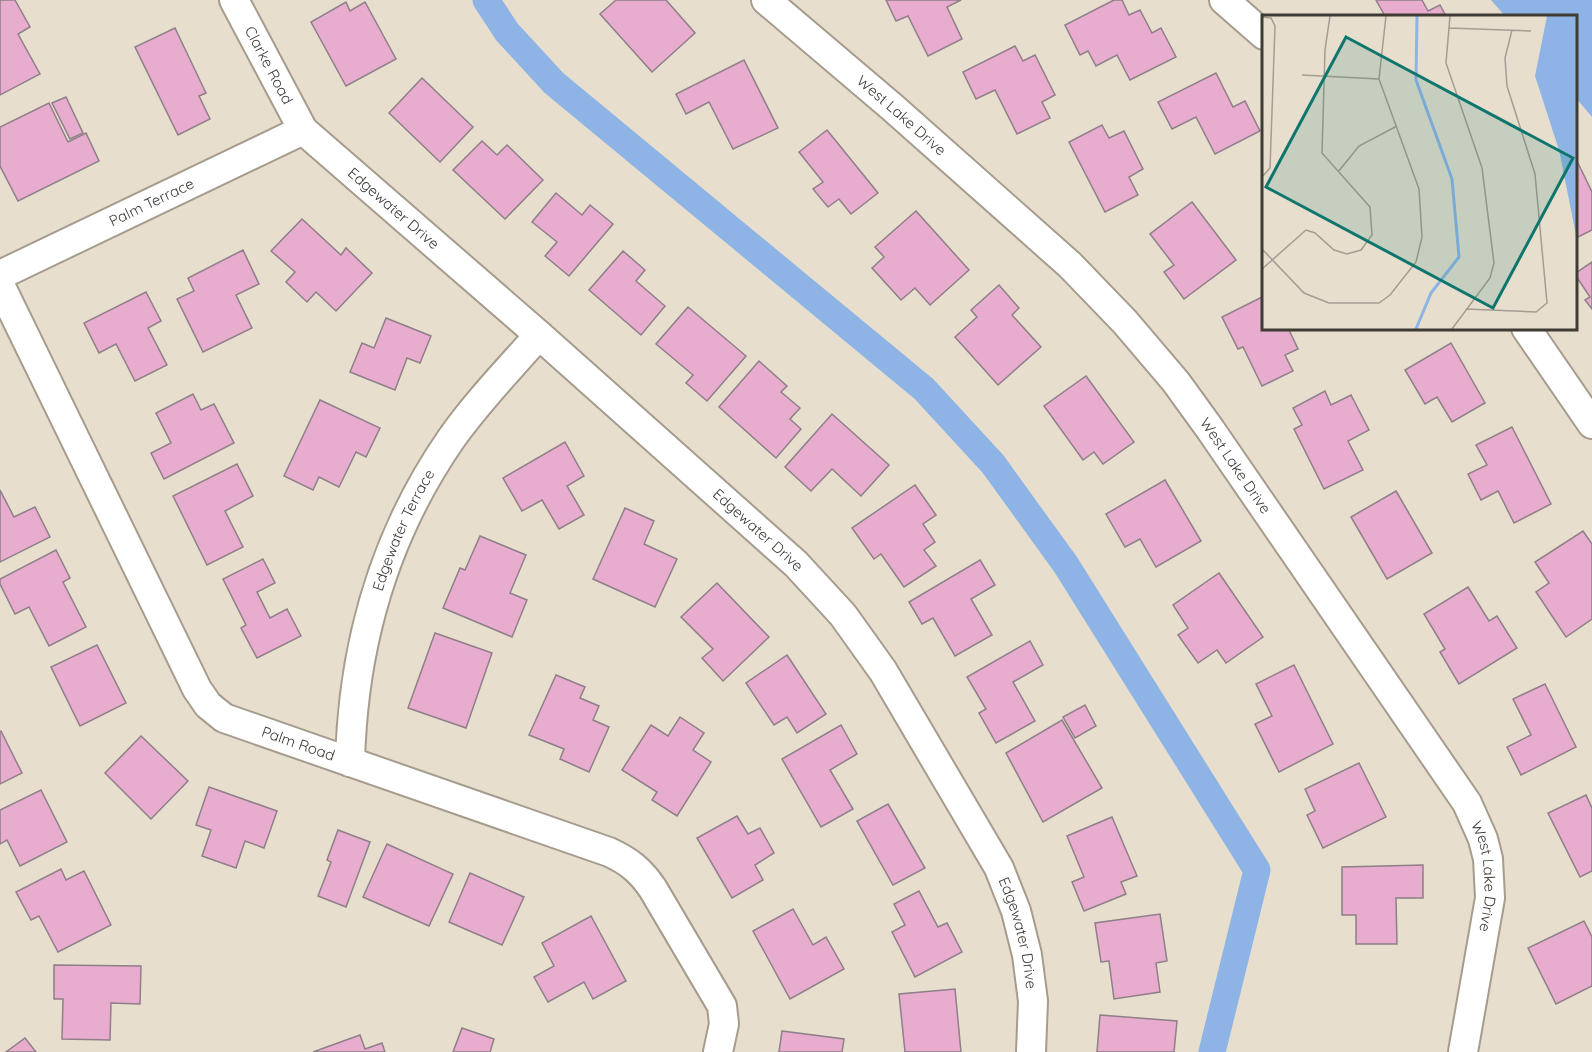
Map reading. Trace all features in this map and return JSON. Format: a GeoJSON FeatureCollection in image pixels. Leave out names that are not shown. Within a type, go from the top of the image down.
{"type":"FeatureCollection","features":[{"type":"Feature","properties":{"kind":"street","name":"Clarke Road"},"geometry":{"type":"LineString","coordinates":[[234,0],[303,130]]}},
{"type":"Feature","properties":{"kind":"street","name":"West Lake Drive"},"geometry":{"type":"LineString","coordinates":[[766,0],[892,106],[1061,257],[1125,322],[1176,382],[1210,429],[1467,803],[1484,839],[1488,859],[1490,898],[1463,1052]]}},
{"type":"Feature","properties":{"kind":"street"},"geometry":{"type":"LineString","coordinates":[[1224,0],[1262,34]]}},
{"type":"Feature","properties":{"kind":"street","name":"Palm Terrace"},"geometry":{"type":"LineString","coordinates":[[0,275],[303,130]]}},
{"type":"Feature","properties":{"kind":"street","name":"Edgewater Drive"},"geometry":{"type":"LineString","coordinates":[[303,130],[539,335],[796,564],[843,615],[883,671],[999,868],[1016,911],[1027,955],[1033,1000],[1031,1052]]}},
{"type":"Feature","properties":{"kind":"street","name":"Palm Road"},"geometry":{"type":"LineString","coordinates":[[0,285],[197,689],[208,705],[224,718],[627,860],[642,873],[653,888],[722,1006],[724,1024],[718,1052]]}},
{"type":"Feature","properties":{"kind":"street"},"geometry":{"type":"LineString","coordinates":[[1527,330],[1592,424]]}},
{"type":"Feature","properties":{"kind":"street","name":"Edgewater Terrace"},"geometry":{"type":"LineString","coordinates":[[350,762],[351,725],[358,660],[374,596],[388,555],[416,496],[450,440],[477,405],[539,335]]}},
{"type":"Feature","properties":{"kind":"water"},"geometry":{"type":"Polygon","coordinates":[[[1491,0],[1592,0],[1592,117],[1577,99],[1577,15],[1504,15],[1491,0]]]}},
{"type":"Feature","properties":{"kind":"building"},"geometry":{"type":"Polygon","coordinates":[[[0,0],[15,0],[30,27],[18,34],[40,74],[0,95],[0,0]]]}},
{"type":"Feature","properties":{"kind":"building"},"geometry":{"type":"Polygon","coordinates":[[[616,0],[666,0],[695,33],[652,72],[600,14],[616,0]]]}},
{"type":"Feature","properties":{"kind":"building"},"geometry":{"type":"Polygon","coordinates":[[[886,0],[961,0],[947,7],[962,39],[928,56],[908,16],[896,21],[886,0]]]}},
{"type":"Feature","properties":{"kind":"building"},"geometry":{"type":"Polygon","coordinates":[[[1114,0],[1122,0],[1129,15],[1140,10],[1152,33],[1161,28],[1176,57],[1130,80],[1117,55],[1096,66],[1088,51],[1080,55],[1065,25],[1114,0]]]}},
{"type":"Feature","properties":{"kind":"building"},"geometry":{"type":"Polygon","coordinates":[[[1376,0],[1422,0],[1428,11],[1440,5],[1445,15],[1384,15],[1376,0]]]}},
{"type":"Feature","properties":{"kind":"building"},"geometry":{"type":"Polygon","coordinates":[[[346,2],[350,11],[365,2],[396,59],[346,86],[311,22],[346,2]]]}},
{"type":"Feature","properties":{"kind":"building"},"geometry":{"type":"Polygon","coordinates":[[[175,28],[206,93],[199,96],[210,119],[178,135],[135,47],[175,28]]]}},
{"type":"Feature","properties":{"kind":"building"},"geometry":{"type":"Polygon","coordinates":[[[1015,46],[1023,61],[1035,55],[1055,95],[1042,102],[1050,118],[1017,134],[995,90],[976,99],[963,72],[1015,46]]]}},
{"type":"Feature","properties":{"kind":"building"},"geometry":{"type":"Polygon","coordinates":[[[744,60],[778,128],[733,149],[709,102],[686,114],[676,94],[744,60]]]}},
{"type":"Feature","properties":{"kind":"building"},"geometry":{"type":"Polygon","coordinates":[[[1216,73],[1233,107],[1245,101],[1260,131],[1215,154],[1196,117],[1172,129],[1158,102],[1216,73]]]}},
{"type":"Feature","properties":{"kind":"building"},"geometry":{"type":"Polygon","coordinates":[[[422,78],[473,127],[440,162],[389,113],[422,78]]]}},
{"type":"Feature","properties":{"kind":"building"},"geometry":{"type":"Polygon","coordinates":[[[66,97],[83,133],[70,139],[52,103],[66,97]]]}},
{"type":"Feature","properties":{"kind":"building"},"geometry":{"type":"Polygon","coordinates":[[[49,103],[68,142],[86,133],[99,161],[18,201],[0,166],[0,127],[49,103]]]}},
{"type":"Feature","properties":{"kind":"building"},"geometry":{"type":"Polygon","coordinates":[[[1102,125],[1109,138],[1124,131],[1143,169],[1129,177],[1138,195],[1105,212],[1069,142],[1102,125]]]}},
{"type":"Feature","properties":{"kind":"building"},"geometry":{"type":"Polygon","coordinates":[[[827,130],[878,193],[851,214],[839,199],[828,207],[813,189],[823,182],[799,152],[827,130]]]}},
{"type":"Feature","properties":{"kind":"building"},"geometry":{"type":"Polygon","coordinates":[[[482,141],[497,155],[507,145],[543,180],[505,219],[453,170],[482,141]]]}},
{"type":"Feature","properties":{"kind":"building"},"geometry":{"type":"Polygon","coordinates":[[[1577,161],[1592,192],[1592,230],[1577,238],[1577,161]]]}},
{"type":"Feature","properties":{"kind":"building"},"geometry":{"type":"Polygon","coordinates":[[[556,193],[582,215],[590,205],[613,224],[569,276],[545,256],[557,242],[532,222],[556,193]]]}},
{"type":"Feature","properties":{"kind":"building"},"geometry":{"type":"Polygon","coordinates":[[[1192,202],[1236,260],[1184,299],[1164,272],[1174,265],[1150,234],[1192,202]]]}},
{"type":"Feature","properties":{"kind":"building"},"geometry":{"type":"Polygon","coordinates":[[[916,211],[969,270],[930,305],[915,288],[901,300],[872,268],[884,257],[875,247],[916,211]]]}},
{"type":"Feature","properties":{"kind":"building"},"geometry":{"type":"Polygon","coordinates":[[[302,219],[341,255],[346,248],[372,273],[336,311],[316,292],[307,302],[286,282],[295,272],[271,251],[302,219]]]}},
{"type":"Feature","properties":{"kind":"building"},"geometry":{"type":"Polygon","coordinates":[[[243,250],[259,284],[236,295],[252,328],[203,352],[177,299],[194,291],[188,278],[243,250]]]}},
{"type":"Feature","properties":{"kind":"building"},"geometry":{"type":"Polygon","coordinates":[[[623,251],[645,270],[636,281],[665,306],[641,335],[589,290],[623,251]]]}},
{"type":"Feature","properties":{"kind":"building"},"geometry":{"type":"Polygon","coordinates":[[[1592,262],[1592,309],[1585,300],[1590,297],[1577,278],[1577,272],[1592,262]]]}},
{"type":"Feature","properties":{"kind":"building"},"geometry":{"type":"Polygon","coordinates":[[[999,285],[1019,308],[1012,315],[1041,347],[998,385],[955,337],[977,317],[971,310],[999,285]]]}},
{"type":"Feature","properties":{"kind":"building"},"geometry":{"type":"Polygon","coordinates":[[[146,292],[161,321],[148,328],[167,365],[135,381],[116,344],[99,353],[84,323],[146,292]]]}},
{"type":"Feature","properties":{"kind":"building"},"geometry":{"type":"Polygon","coordinates":[[[1262,297],[1262,330],[1289,330],[1298,349],[1285,355],[1293,371],[1262,386],[1243,347],[1238,349],[1222,317],[1262,297]]]}},
{"type":"Feature","properties":{"kind":"building"},"geometry":{"type":"Polygon","coordinates":[[[688,307],[746,356],[707,401],[686,383],[693,375],[656,344],[688,307]]]}},
{"type":"Feature","properties":{"kind":"building"},"geometry":{"type":"Polygon","coordinates":[[[386,318],[431,336],[420,363],[407,358],[395,390],[350,372],[362,343],[374,348],[386,318]]]}},
{"type":"Feature","properties":{"kind":"building"},"geometry":{"type":"Polygon","coordinates":[[[1451,343],[1485,403],[1452,422],[1437,397],[1425,404],[1405,370],[1451,343]]]}},
{"type":"Feature","properties":{"kind":"building"},"geometry":{"type":"Polygon","coordinates":[[[759,361],[787,386],[781,392],[800,408],[790,419],[801,429],[776,458],[719,407],[759,361]]]}},
{"type":"Feature","properties":{"kind":"building"},"geometry":{"type":"Polygon","coordinates":[[[1086,376],[1134,442],[1103,464],[1094,452],[1083,460],[1044,406],[1086,376]]]}},
{"type":"Feature","properties":{"kind":"building"},"geometry":{"type":"Polygon","coordinates":[[[1325,391],[1331,405],[1351,395],[1369,430],[1348,441],[1363,470],[1324,489],[1294,429],[1302,425],[1293,408],[1325,391]]]}},
{"type":"Feature","properties":{"kind":"building"},"geometry":{"type":"Polygon","coordinates":[[[193,394],[201,410],[214,404],[234,443],[164,479],[151,453],[171,443],[156,413],[193,394]]]}},
{"type":"Feature","properties":{"kind":"building"},"geometry":{"type":"Polygon","coordinates":[[[320,400],[380,428],[366,457],[356,452],[339,487],[319,477],[313,490],[284,476],[320,400]]]}},
{"type":"Feature","properties":{"kind":"building"},"geometry":{"type":"Polygon","coordinates":[[[832,414],[889,465],[861,496],[832,469],[811,491],[785,467],[832,414]]]}},
{"type":"Feature","properties":{"kind":"building"},"geometry":{"type":"Polygon","coordinates":[[[1512,427],[1551,504],[1514,523],[1498,491],[1481,500],[1468,474],[1487,465],[1476,445],[1512,427]]]}},
{"type":"Feature","properties":{"kind":"building"},"geometry":{"type":"Polygon","coordinates":[[[565,442],[584,476],[567,486],[584,515],[559,529],[542,500],[522,511],[503,478],[565,442]]]}},
{"type":"Feature","properties":{"kind":"building"},"geometry":{"type":"Polygon","coordinates":[[[237,464],[253,496],[225,511],[243,547],[207,565],[173,496],[237,464]]]}},
{"type":"Feature","properties":{"kind":"building"},"geometry":{"type":"Polygon","coordinates":[[[1165,480],[1201,541],[1156,567],[1140,539],[1125,547],[1106,514],[1165,480]]]}},
{"type":"Feature","properties":{"kind":"building"},"geometry":{"type":"Polygon","coordinates":[[[915,485],[936,515],[923,524],[935,542],[924,550],[936,566],[904,587],[881,554],[874,559],[852,528],[915,485]]]}},
{"type":"Feature","properties":{"kind":"building"},"geometry":{"type":"Polygon","coordinates":[[[0,490],[14,517],[35,507],[50,537],[0,562],[0,490]]]}},
{"type":"Feature","properties":{"kind":"building"},"geometry":{"type":"Polygon","coordinates":[[[1396,491],[1432,553],[1387,579],[1351,517],[1396,491]]]}},
{"type":"Feature","properties":{"kind":"building"},"geometry":{"type":"Polygon","coordinates":[[[625,508],[654,521],[644,544],[677,559],[655,607],[593,579],[625,508]]]}},
{"type":"Feature","properties":{"kind":"building"},"geometry":{"type":"Polygon","coordinates":[[[1583,531],[1592,544],[1592,619],[1566,637],[1536,592],[1549,583],[1535,562],[1583,531]]]}},
{"type":"Feature","properties":{"kind":"building"},"geometry":{"type":"Polygon","coordinates":[[[480,536],[526,555],[510,593],[527,600],[512,637],[443,608],[460,568],[465,570],[480,536]]]}},
{"type":"Feature","properties":{"kind":"building"},"geometry":{"type":"Polygon","coordinates":[[[56,550],[70,578],[63,582],[86,627],[49,646],[29,607],[15,614],[0,584],[0,579],[56,550]]]}},
{"type":"Feature","properties":{"kind":"building"},"geometry":{"type":"Polygon","coordinates":[[[263,559],[275,583],[257,592],[270,618],[287,609],[301,636],[257,658],[241,628],[246,625],[223,579],[263,559]]]}},
{"type":"Feature","properties":{"kind":"building"},"geometry":{"type":"Polygon","coordinates":[[[980,560],[995,585],[971,599],[992,635],[955,656],[933,618],[922,624],[909,602],[980,560]]]}},
{"type":"Feature","properties":{"kind":"building"},"geometry":{"type":"Polygon","coordinates":[[[1219,573],[1263,637],[1226,663],[1217,650],[1198,663],[1178,635],[1188,628],[1173,605],[1219,573]]]}},
{"type":"Feature","properties":{"kind":"building"},"geometry":{"type":"Polygon","coordinates":[[[717,583],[769,637],[723,681],[702,658],[713,649],[681,617],[717,583]]]}},
{"type":"Feature","properties":{"kind":"building"},"geometry":{"type":"Polygon","coordinates":[[[1468,587],[1489,621],[1497,616],[1517,648],[1459,684],[1440,652],[1445,649],[1424,614],[1468,587]]]}},
{"type":"Feature","properties":{"kind":"building"},"geometry":{"type":"Polygon","coordinates":[[[435,633],[492,653],[466,728],[408,708],[435,633]]]}},
{"type":"Feature","properties":{"kind":"building"},"geometry":{"type":"Polygon","coordinates":[[[1030,641],[1043,665],[1013,682],[1035,721],[996,743],[979,713],[986,709],[967,677],[1030,641]]]}},
{"type":"Feature","properties":{"kind":"building"},"geometry":{"type":"Polygon","coordinates":[[[97,645],[126,703],[80,726],[51,667],[97,645]]]}},
{"type":"Feature","properties":{"kind":"building"},"geometry":{"type":"Polygon","coordinates":[[[787,655],[826,714],[797,733],[787,717],[774,725],[746,683],[787,655]]]}},
{"type":"Feature","properties":{"kind":"building"},"geometry":{"type":"Polygon","coordinates":[[[1294,665],[1333,744],[1279,772],[1255,724],[1272,716],[1256,684],[1294,665]]]}},
{"type":"Feature","properties":{"kind":"building"},"geometry":{"type":"Polygon","coordinates":[[[556,675],[585,687],[580,698],[599,706],[593,720],[609,727],[589,772],[560,759],[564,749],[529,735],[556,675]]]}},
{"type":"Feature","properties":{"kind":"building"},"geometry":{"type":"Polygon","coordinates":[[[1545,684],[1576,747],[1521,775],[1507,747],[1531,735],[1513,699],[1545,684]]]}},
{"type":"Feature","properties":{"kind":"building"},"geometry":{"type":"Polygon","coordinates":[[[1085,705],[1096,726],[1075,738],[1063,717],[1085,705]]]}},
{"type":"Feature","properties":{"kind":"building"},"geometry":{"type":"Polygon","coordinates":[[[680,717],[704,733],[693,750],[711,762],[677,816],[652,800],[657,792],[622,770],[651,725],[668,736],[680,717]]]}},
{"type":"Feature","properties":{"kind":"building"},"geometry":{"type":"Polygon","coordinates":[[[1062,720],[1102,788],[1043,822],[1006,753],[1062,720]]]}},
{"type":"Feature","properties":{"kind":"building"},"geometry":{"type":"Polygon","coordinates":[[[841,725],[857,754],[830,770],[853,809],[821,827],[782,759],[841,725]]]}},
{"type":"Feature","properties":{"kind":"building"},"geometry":{"type":"Polygon","coordinates":[[[0,732],[22,773],[0,784],[0,732]]]}},
{"type":"Feature","properties":{"kind":"building"},"geometry":{"type":"Polygon","coordinates":[[[141,736],[188,781],[151,819],[105,773],[141,736]]]}},
{"type":"Feature","properties":{"kind":"building"},"geometry":{"type":"Polygon","coordinates":[[[1359,763],[1386,817],[1323,848],[1307,815],[1315,811],[1305,789],[1359,763]]]}},
{"type":"Feature","properties":{"kind":"building"},"geometry":{"type":"Polygon","coordinates":[[[209,787],[277,811],[264,848],[245,841],[236,868],[202,856],[211,830],[196,825],[209,787]]]}},
{"type":"Feature","properties":{"kind":"building"},"geometry":{"type":"Polygon","coordinates":[[[41,790],[67,842],[20,866],[7,840],[0,844],[0,810],[41,790]]]}},
{"type":"Feature","properties":{"kind":"building"},"geometry":{"type":"Polygon","coordinates":[[[1586,795],[1592,808],[1592,871],[1580,877],[1548,813],[1586,795]]]}},
{"type":"Feature","properties":{"kind":"building"},"geometry":{"type":"Polygon","coordinates":[[[888,804],[925,868],[893,885],[857,821],[888,804]]]}},
{"type":"Feature","properties":{"kind":"building"},"geometry":{"type":"Polygon","coordinates":[[[737,816],[748,834],[760,828],[774,853],[755,865],[763,880],[732,898],[697,838],[737,816]]]}},
{"type":"Feature","properties":{"kind":"building"},"geometry":{"type":"Polygon","coordinates":[[[1112,817],[1137,876],[1121,882],[1126,894],[1084,911],[1072,882],[1084,877],[1067,836],[1112,817]]]}},
{"type":"Feature","properties":{"kind":"building"},"geometry":{"type":"Polygon","coordinates":[[[338,830],[370,842],[346,907],[318,896],[331,862],[327,860],[338,830]]]}},
{"type":"Feature","properties":{"kind":"building"},"geometry":{"type":"Polygon","coordinates":[[[387,844],[453,874],[429,926],[363,897],[387,844]]]}},
{"type":"Feature","properties":{"kind":"building"},"geometry":{"type":"Polygon","coordinates":[[[1423,865],[1423,898],[1396,898],[1397,944],[1356,944],[1356,915],[1342,915],[1342,867],[1423,865]]]}},
{"type":"Feature","properties":{"kind":"building"},"geometry":{"type":"Polygon","coordinates":[[[61,869],[66,880],[84,871],[111,925],[58,952],[39,916],[31,920],[16,892],[61,869]]]}},
{"type":"Feature","properties":{"kind":"building"},"geometry":{"type":"Polygon","coordinates":[[[470,873],[524,897],[502,945],[449,922],[470,873]]]}},
{"type":"Feature","properties":{"kind":"building"},"geometry":{"type":"Polygon","coordinates":[[[919,891],[938,927],[947,923],[962,952],[915,977],[892,932],[905,925],[894,904],[919,891]]]}},
{"type":"Feature","properties":{"kind":"building"},"geometry":{"type":"Polygon","coordinates":[[[793,909],[813,945],[826,937],[844,969],[790,999],[753,931],[793,909]]]}},
{"type":"Feature","properties":{"kind":"building"},"geometry":{"type":"Polygon","coordinates":[[[1160,914],[1167,961],[1156,963],[1160,992],[1114,999],[1109,961],[1101,962],[1095,923],[1160,914]]]}},
{"type":"Feature","properties":{"kind":"building"},"geometry":{"type":"Polygon","coordinates":[[[591,916],[626,981],[593,999],[584,982],[548,1002],[534,977],[554,966],[542,943],[591,916]]]}},
{"type":"Feature","properties":{"kind":"building"},"geometry":{"type":"Polygon","coordinates":[[[1584,921],[1592,937],[1592,986],[1556,1004],[1528,948],[1584,921]]]}},
{"type":"Feature","properties":{"kind":"building"},"geometry":{"type":"Polygon","coordinates":[[[54,965],[141,966],[140,1004],[111,1003],[110,1040],[62,1039],[63,999],[54,999],[54,965]]]}},
{"type":"Feature","properties":{"kind":"building"},"geometry":{"type":"Polygon","coordinates":[[[955,989],[961,1052],[905,1052],[899,994],[955,989]]]}},
{"type":"Feature","properties":{"kind":"building"},"geometry":{"type":"Polygon","coordinates":[[[1100,1015],[1177,1021],[1174,1052],[1097,1052],[1100,1015]]]}},
{"type":"Feature","properties":{"kind":"building"},"geometry":{"type":"Polygon","coordinates":[[[462,1028],[494,1039],[490,1052],[453,1052],[462,1028]]]}},
{"type":"Feature","properties":{"kind":"building"},"geometry":{"type":"Polygon","coordinates":[[[782,1031],[844,1039],[842,1052],[779,1052],[782,1031]]]}},
{"type":"Feature","properties":{"kind":"building"},"geometry":{"type":"Polygon","coordinates":[[[360,1035],[365,1049],[382,1043],[385,1052],[313,1052],[360,1035]]]}},
{"type":"Feature","properties":{"kind":"building"},"geometry":{"type":"Polygon","coordinates":[[[25,1038],[36,1052],[6,1052],[25,1038]]]}},
{"type":"Feature","properties":{"kind":"waterway"},"geometry":{"type":"LineString","coordinates":[[486,0],[507,32],[554,83],[924,389],[993,464],[1066,565],[1257,870],[1212,1052]]}}]}
